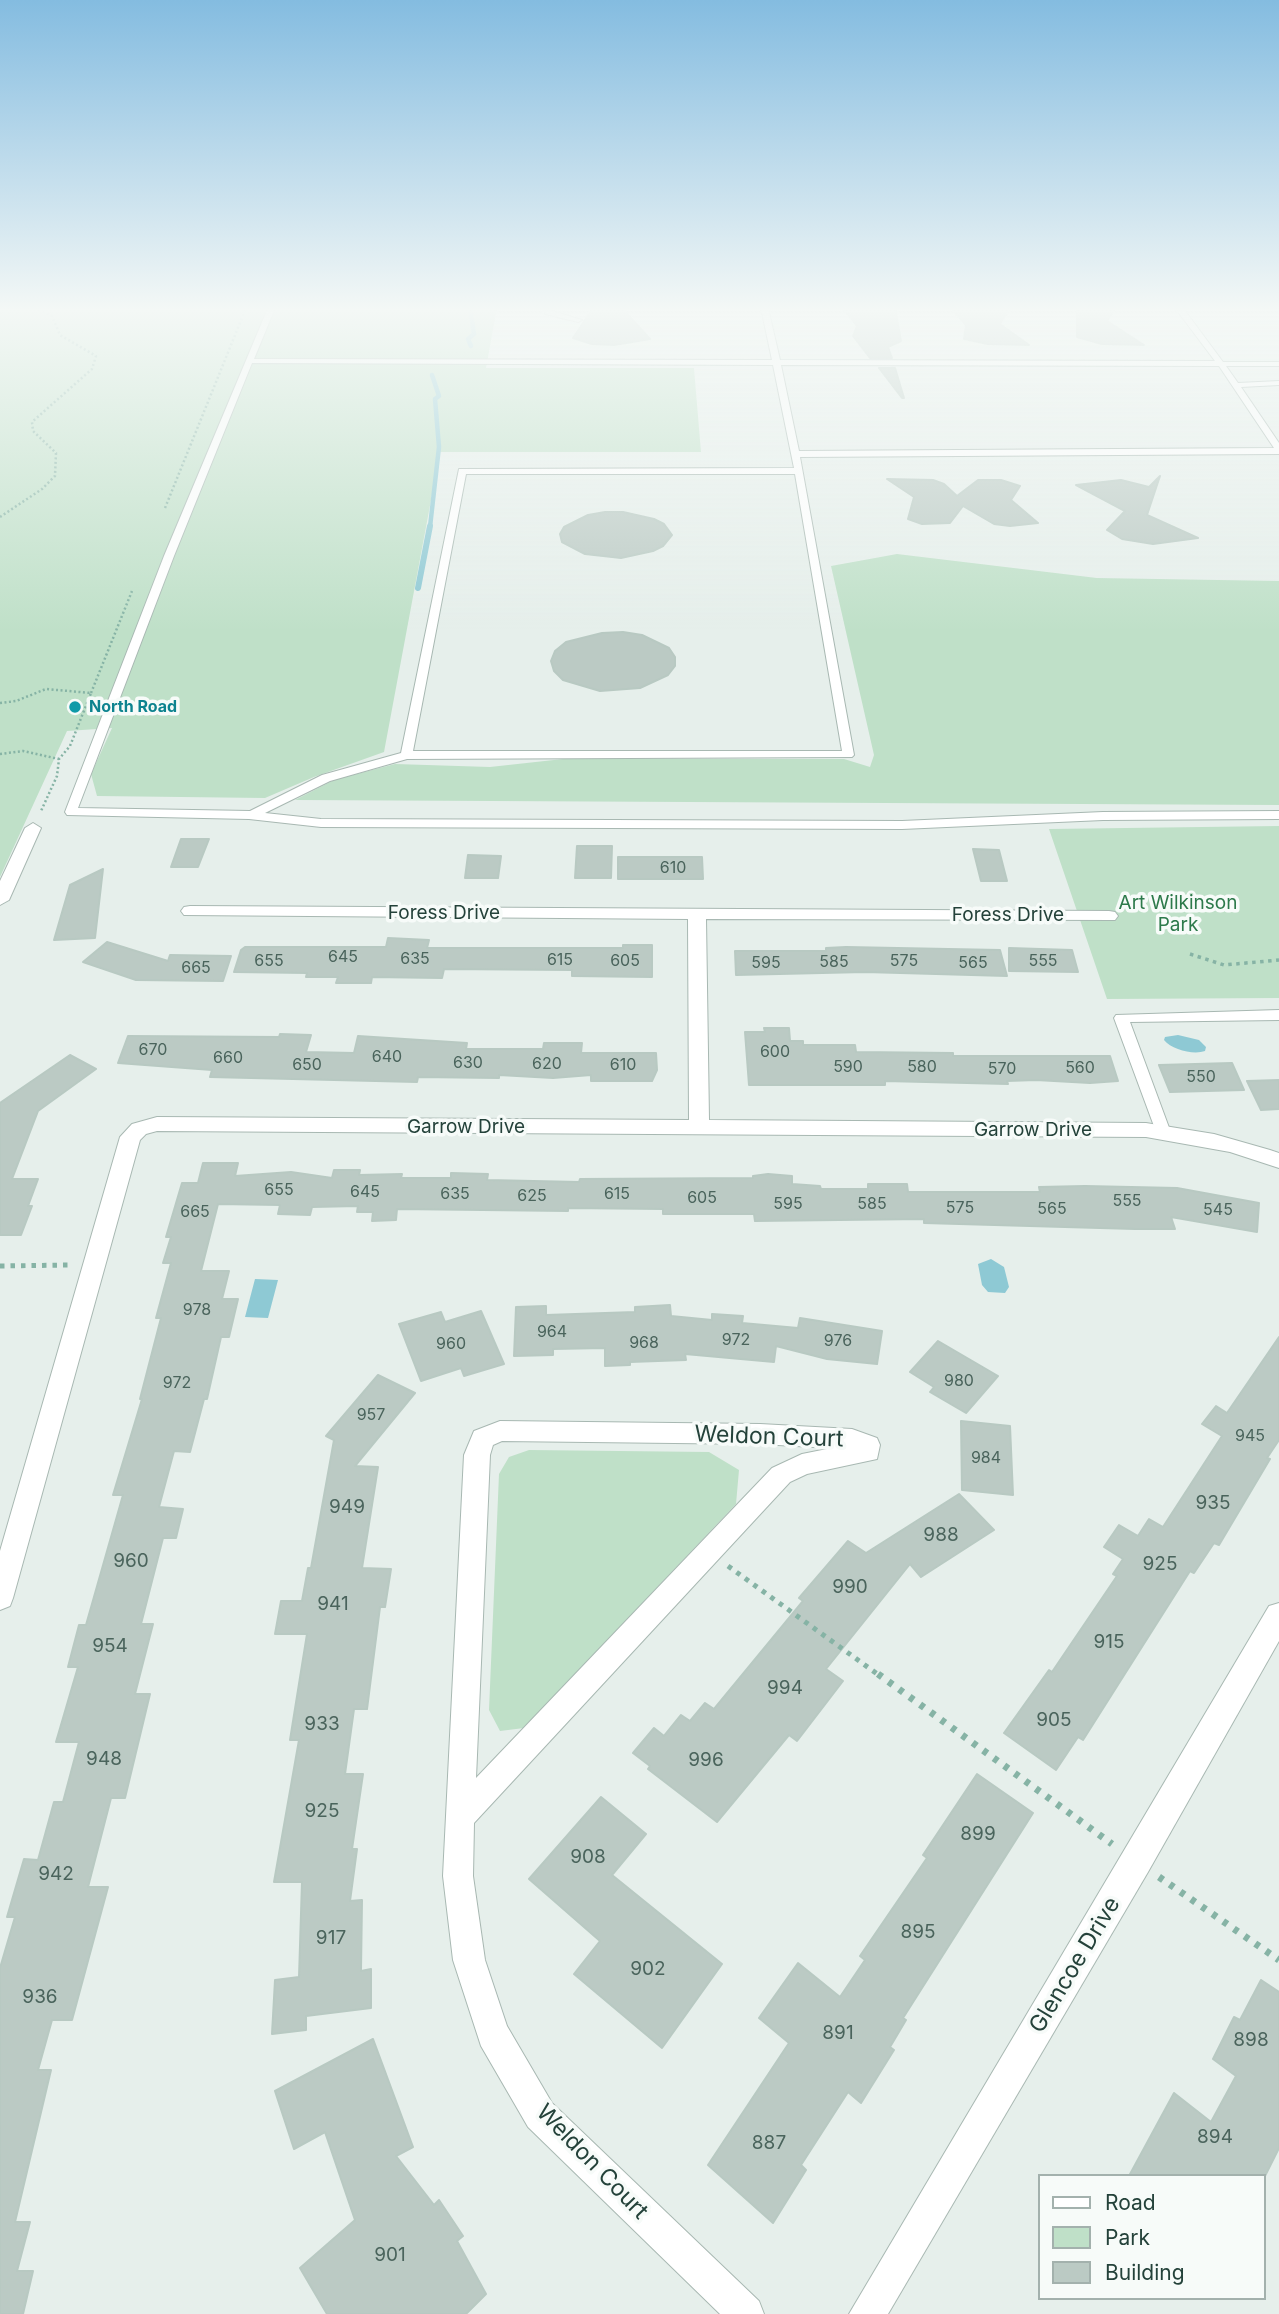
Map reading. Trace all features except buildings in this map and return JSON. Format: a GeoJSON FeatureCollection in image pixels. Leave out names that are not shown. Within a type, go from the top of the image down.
{"type":"FeatureCollection","features":[{"type":"Feature","properties":{"kind":"street"},"geometry":{"type":"LineString","coordinates":[[0,900],[33,828]]}},
{"type":"Feature","properties":{"kind":"street","name":"Foress Drive"},"geometry":{"type":"LineString","coordinates":[[190,911],[1109,916]]}},
{"type":"Feature","properties":{"kind":"street"},"geometry":{"type":"LineString","coordinates":[[697,914],[699,1129]]}},
{"type":"Feature","properties":{"kind":"street","name":"Garrow Drive"},"geometry":{"type":"LineString","coordinates":[[0,1598],[130,1137],[139,1129],[157,1124],[1146,1130],[1205,1138],[1258,1152],[1279,1161]]}},
{"type":"Feature","properties":{"kind":"street","name":"Weldon Court"},"geometry":{"type":"LineString","coordinates":[[459,1817],[781,1475],[802,1464],[868,1452],[868,1445],[852,1439],[760,1434],[500,1432],[483,1438],[477,1455],[459,1817],[458,1877],[469,1960],[493,2034],[540,2115],[746,2314]]}},
{"type":"Feature","properties":{"kind":"street","name":"Glencoe Drive"},"geometry":{"type":"LineString","coordinates":[[867,2314],[1137,1861],[1279,1615]]}},
{"type":"Feature","properties":{"kind":"lane"},"geometry":{"type":"LineString","coordinates":[[227,416],[169,556],[71,813],[251,815],[321,823],[874,825],[1103,816],[1279,816]]}},
{"type":"Feature","properties":{"kind":"lane"},"geometry":{"type":"LineString","coordinates":[[251,815],[326,778],[406,755],[848,755],[787,416]]}},
{"type":"Feature","properties":{"kind":"lane"},"geometry":{"type":"LineString","coordinates":[[1256,416],[1279,450]]}},
{"type":"Feature","properties":{"kind":"lane"},"geometry":{"type":"LineString","coordinates":[[795,454],[1279,450]]}},
{"type":"Feature","properties":{"kind":"lane"},"geometry":{"type":"LineString","coordinates":[[406,755],[461,471],[799,471]]}},
{"type":"Feature","properties":{"kind":"lane"},"geometry":{"type":"LineString","coordinates":[[1163,1133],[1121,1018],[1279,1016]]}},
{"type":"Feature","properties":{"kind":"path"},"geometry":{"type":"LineString","coordinates":[[0,517],[42,489],[55,476],[56,453],[33,431],[32,422],[39,416]]}},
{"type":"Feature","properties":{"kind":"path"},"geometry":{"type":"LineString","coordinates":[[163,513],[202,416]]}},
{"type":"Feature","properties":{"kind":"path"},"geometry":{"type":"LineString","coordinates":[[33,828],[57,776],[60,759],[70,746],[132,590]]}},
{"type":"Feature","properties":{"kind":"path"},"geometry":{"type":"LineString","coordinates":[[0,703],[16,701],[47,689],[91,693]]}},
{"type":"Feature","properties":{"kind":"path"},"geometry":{"type":"LineString","coordinates":[[0,754],[23,751],[60,759]]}},
{"type":"Feature","properties":{"kind":"path"},"geometry":{"type":"LineString","coordinates":[[1190,954],[1223,965],[1279,960]]}},
{"type":"Feature","properties":{"kind":"path"},"geometry":{"type":"LineString","coordinates":[[0,1265],[94,1264]]}},
{"type":"Feature","properties":{"kind":"path"},"geometry":{"type":"LineString","coordinates":[[710,1553],[1279,1960]]}},
{"type":"Feature","properties":{"kind":"green space"},"geometry":{"type":"Polygon","coordinates":[[[0,416],[698,416],[701,452],[440,452],[384,752],[265,798],[97,796],[91,774],[112,728],[67,731],[0,877],[0,416]]]}},
{"type":"Feature","properties":{"kind":"green space"},"geometry":{"type":"Polygon","coordinates":[[[897,554],[1097,578],[1279,581],[1279,805],[295,800],[334,780],[395,764],[490,767],[563,759],[844,759],[870,767],[874,755],[831,566],[897,554]]]}},
{"type":"Feature","properties":{"kind":"green space","name":"Art Wilkinson Park"},"geometry":{"type":"Polygon","coordinates":[[[1279,826],[1279,998],[1107,999],[1049,829],[1279,826]]]}},
{"type":"Feature","properties":{"kind":"green space"},"geometry":{"type":"Polygon","coordinates":[[[529,1450],[709,1452],[739,1470],[736,1504],[524,1728],[500,1731],[489,1710],[499,1474],[509,1457],[529,1450]]]}},
{"type":"Feature","properties":{"kind":"water"},"geometry":{"type":"Polygon","coordinates":[[[1178,1035],[1199,1040],[1206,1047],[1205,1051],[1183,1051],[1164,1040],[1165,1037],[1178,1035]]]}},
{"type":"Feature","properties":{"kind":"water"},"geometry":{"type":"Polygon","coordinates":[[[991,1259],[1004,1267],[1009,1287],[1005,1293],[988,1292],[982,1285],[978,1264],[991,1259]]]}},
{"type":"Feature","properties":{"kind":"water"},"geometry":{"type":"Polygon","coordinates":[[[255,1279],[278,1280],[268,1318],[245,1317],[255,1279]]]}},
{"type":"Feature","properties":{"kind":"waterway"},"geometry":{"type":"LineString","coordinates":[[430,527],[439,447],[436,416]]}},
{"type":"Feature","properties":{"kind":"waterway"},"geometry":{"type":"LineString","coordinates":[[418,588],[430,526]]}},
{"type":"Feature","properties":{"kind":"place","name":"North Road"},"geometry":{"type":"Point","coordinates":[75,707]}}]}
